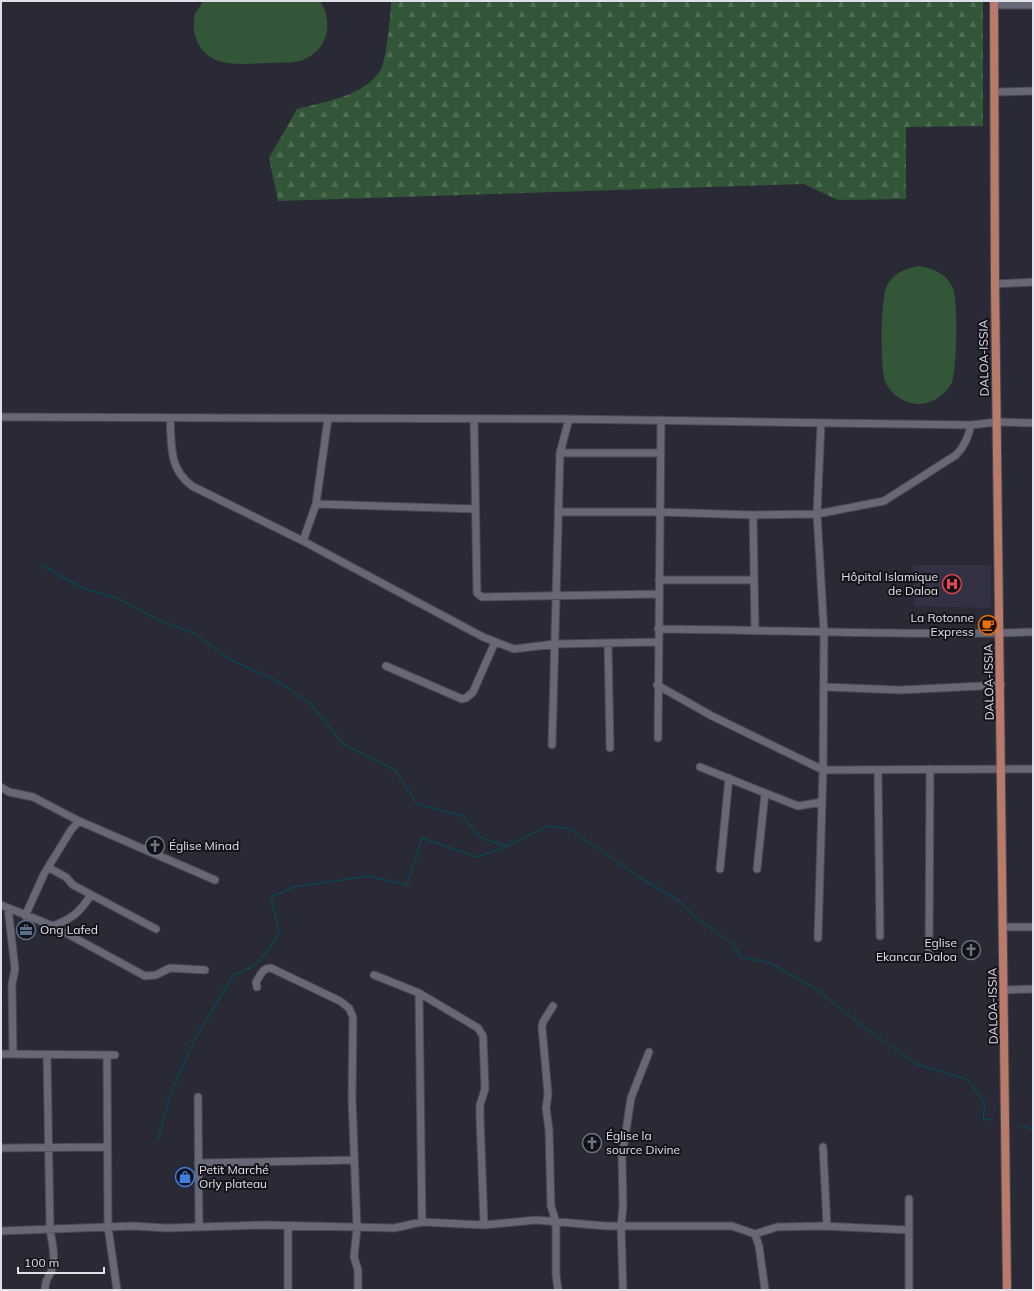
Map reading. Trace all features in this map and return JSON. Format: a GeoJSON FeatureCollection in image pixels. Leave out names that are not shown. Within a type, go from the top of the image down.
{"type":"FeatureCollection","features":[{"type":"Feature","properties":{"kind":"main road","name":"DALOA-ISSIA"},"geometry":{"type":"LineString","coordinates":[[994,3],[995,284],[1005,990],[1007,1290]]}},
{"type":"Feature","properties":{"kind":"street"},"geometry":{"type":"LineString","coordinates":[[994,3],[1033,5]]}},
{"type":"Feature","properties":{"kind":"street"},"geometry":{"type":"LineString","coordinates":[[995,92],[1033,91]]}},
{"type":"Feature","properties":{"kind":"street"},"geometry":{"type":"LineString","coordinates":[[995,284],[1033,282]]}},
{"type":"Feature","properties":{"kind":"street"},"geometry":{"type":"LineString","coordinates":[[1,417],[569,419],[971,425],[998,422],[1033,423]]}},
{"type":"Feature","properties":{"kind":"street"},"geometry":{"type":"LineString","coordinates":[[170,418],[173,463],[186,481],[495,642],[514,649],[554,644],[658,642]]}},
{"type":"Feature","properties":{"kind":"street"},"geometry":{"type":"LineString","coordinates":[[303,541],[316,504],[328,419]]}},
{"type":"Feature","properties":{"kind":"street"},"geometry":{"type":"LineString","coordinates":[[474,419],[477,593],[482,597],[658,594]]}},
{"type":"Feature","properties":{"kind":"street"},"geometry":{"type":"LineString","coordinates":[[552,745],[560,453],[569,419]]}},
{"type":"Feature","properties":{"kind":"street"},"geometry":{"type":"LineString","coordinates":[[658,738],[657,685],[661,420]]}},
{"type":"Feature","properties":{"kind":"street"},"geometry":{"type":"LineString","coordinates":[[818,938],[825,687],[824,632],[817,514],[821,423]]}},
{"type":"Feature","properties":{"kind":"street"},"geometry":{"type":"LineString","coordinates":[[558,512],[659,512],[753,516],[817,514],[884,501],[956,455],[963,448],[967,440],[971,425]]}},
{"type":"Feature","properties":{"kind":"street"},"geometry":{"type":"LineString","coordinates":[[560,453],[660,453]]}},
{"type":"Feature","properties":{"kind":"street"},"geometry":{"type":"LineString","coordinates":[[316,504],[475,509]]}},
{"type":"Feature","properties":{"kind":"street"},"geometry":{"type":"LineString","coordinates":[[753,516],[755,630]]}},
{"type":"Feature","properties":{"kind":"street"},"geometry":{"type":"LineString","coordinates":[[659,580],[754,580]]}},
{"type":"Feature","properties":{"kind":"street"},"geometry":{"type":"LineString","coordinates":[[658,630],[1000,634],[1033,632]]}},
{"type":"Feature","properties":{"kind":"street"},"geometry":{"type":"LineString","coordinates":[[386,666],[462,699],[466,698],[473,692],[495,642]]}},
{"type":"Feature","properties":{"kind":"street"},"geometry":{"type":"LineString","coordinates":[[608,643],[610,748]]}},
{"type":"Feature","properties":{"kind":"street"},"geometry":{"type":"LineString","coordinates":[[657,685],[712,716],[823,770],[1033,769]]}},
{"type":"Feature","properties":{"kind":"street"},"geometry":{"type":"LineString","coordinates":[[825,687],[900,690],[1001,685]]}},
{"type":"Feature","properties":{"kind":"street"},"geometry":{"type":"LineString","coordinates":[[700,767],[798,806],[822,802]]}},
{"type":"Feature","properties":{"kind":"street"},"geometry":{"type":"LineString","coordinates":[[930,769],[930,953]]}},
{"type":"Feature","properties":{"kind":"street"},"geometry":{"type":"LineString","coordinates":[[878,770],[880,936]]}},
{"type":"Feature","properties":{"kind":"street"},"geometry":{"type":"LineString","coordinates":[[720,869],[729,778]]}},
{"type":"Feature","properties":{"kind":"street"},"geometry":{"type":"LineString","coordinates":[[1,787],[9,792],[33,797],[79,821],[215,880]]}},
{"type":"Feature","properties":{"kind":"street"},"geometry":{"type":"LineString","coordinates":[[757,869],[765,793]]}},
{"type":"Feature","properties":{"kind":"street"},"geometry":{"type":"LineString","coordinates":[[25,916],[42,877],[49,868],[71,830],[79,821]]}},
{"type":"Feature","properties":{"kind":"street"},"geometry":{"type":"LineString","coordinates":[[49,868],[66,877],[73,886],[156,929]]}},
{"type":"Feature","properties":{"kind":"street"},"geometry":{"type":"LineString","coordinates":[[53,926],[69,920],[81,911],[91,895]]}},
{"type":"Feature","properties":{"kind":"street"},"geometry":{"type":"LineString","coordinates":[[1,905],[25,916],[53,926],[145,976],[156,976],[170,968],[205,970]]}},
{"type":"Feature","properties":{"kind":"street"},"geometry":{"type":"LineString","coordinates":[[8,908],[15,970],[12,984],[13,1054]]}},
{"type":"Feature","properties":{"kind":"street"},"geometry":{"type":"LineString","coordinates":[[1003,927],[1033,927]]}},
{"type":"Feature","properties":{"kind":"street"},"geometry":{"type":"LineString","coordinates":[[257,987],[256,982],[262,972],[266,968],[271,968],[327,994],[349,1008],[353,1017],[352,1098],[357,1228],[354,1257],[358,1270],[358,1290]]}},
{"type":"Feature","properties":{"kind":"street"},"geometry":{"type":"LineString","coordinates":[[374,975],[419,993],[478,1028],[483,1036],[485,1089],[480,1105],[480,1117],[484,1225]]}},
{"type":"Feature","properties":{"kind":"street"},"geometry":{"type":"LineString","coordinates":[[1005,990],[1033,989]]}},
{"type":"Feature","properties":{"kind":"street"},"geometry":{"type":"LineString","coordinates":[[419,993],[422,1222]]}},
{"type":"Feature","properties":{"kind":"street"},"geometry":{"type":"LineString","coordinates":[[553,1006],[543,1022],[542,1027],[548,1094],[546,1108],[549,1130],[551,1206],[556,1222],[556,1275],[558,1290]]}},
{"type":"Feature","properties":{"kind":"street"},"geometry":{"type":"LineString","coordinates":[[624,1290],[621,1226],[623,1206],[622,1157],[630,1098],[649,1052]]}},
{"type":"Feature","properties":{"kind":"street"},"geometry":{"type":"LineString","coordinates":[[1,1054],[116,1055]]}},
{"type":"Feature","properties":{"kind":"street"},"geometry":{"type":"LineString","coordinates":[[45,1290],[45,1279],[52,1270],[53,1251],[50,1230],[47,1055]]}},
{"type":"Feature","properties":{"kind":"street"},"geometry":{"type":"LineString","coordinates":[[107,1055],[106,1147],[108,1227],[117,1290]]}},
{"type":"Feature","properties":{"kind":"street"},"geometry":{"type":"LineString","coordinates":[[198,1097],[198,1226]]}},
{"type":"Feature","properties":{"kind":"street"},"geometry":{"type":"LineString","coordinates":[[823,1146],[827,1226]]}},
{"type":"Feature","properties":{"kind":"street"},"geometry":{"type":"LineString","coordinates":[[1,1148],[106,1147]]}},
{"type":"Feature","properties":{"kind":"street"},"geometry":{"type":"LineString","coordinates":[[198,1163],[354,1160]]}},
{"type":"Feature","properties":{"kind":"street"},"geometry":{"type":"LineString","coordinates":[[909,1199],[909,1290]]}},
{"type":"Feature","properties":{"kind":"street"},"geometry":{"type":"LineString","coordinates":[[1,1231],[133,1226],[166,1228],[198,1226],[288,1226],[394,1228],[422,1222],[484,1225],[536,1220],[621,1226],[732,1226],[755,1234],[777,1227],[827,1226],[909,1230]]}},
{"type":"Feature","properties":{"kind":"street"},"geometry":{"type":"LineString","coordinates":[[288,1226],[288,1290]]}},
{"type":"Feature","properties":{"kind":"street"},"geometry":{"type":"LineString","coordinates":[[755,1234],[759,1246],[765,1290]]}},
{"type":"Feature","properties":{"kind":"shaded area","name":"Hôpital Islamique de Daloa"},"geometry":{"type":"Polygon","coordinates":[[[913,565],[991,565],[991,604],[989,608],[914,606],[913,565]]]}},
{"type":"Feature","properties":{"kind":"green space"},"geometry":{"type":"Polygon","coordinates":[[[203,1],[320,1],[327,16],[327,32],[320,47],[303,60],[249,64],[225,63],[206,54],[201,49],[195,36],[195,14],[203,1]]]}},
{"type":"Feature","properties":{"kind":"green space"},"geometry":{"type":"Polygon","coordinates":[[[391,1],[983,1],[983,126],[906,127],[906,199],[838,200],[804,184],[278,201],[269,158],[297,109],[343,97],[364,87],[380,71],[386,48],[391,1]]]}},
{"type":"Feature","properties":{"kind":"green space"},"geometry":{"type":"Polygon","coordinates":[[[920,266],[940,273],[947,279],[953,288],[956,306],[955,364],[952,382],[943,394],[938,398],[924,404],[914,404],[903,400],[894,394],[887,386],[885,381],[882,363],[883,306],[886,288],[892,279],[900,272],[920,266]]]}},
{"type":"Feature","properties":{"kind":"waterway"},"geometry":{"type":"LineString","coordinates":[[42,565],[82,588],[117,598],[159,620],[195,634],[229,659],[279,682],[310,703],[343,744],[395,770],[417,804],[463,816],[481,838],[507,846],[548,826],[570,829],[639,877],[679,901],[696,918],[732,943],[741,957],[770,963],[816,989],[860,1024],[916,1064],[968,1080],[985,1103],[983,1119],[992,1120]]}},
{"type":"Feature","properties":{"kind":"waterway"},"geometry":{"type":"LineString","coordinates":[[158,1140],[171,1092],[195,1039],[234,974],[248,969],[261,959],[279,933],[271,897],[294,887],[368,876],[407,885],[422,838],[477,857],[507,846]]}},
{"type":"Feature","properties":{"kind":"waterway"},"geometry":{"type":"LineString","coordinates":[[1020,1125],[1033,1130]]}},
{"type":"Feature","properties":{"kind":"place","name":"Hôpital Islamique de Daloa"},"geometry":{"type":"Point","coordinates":[952,584]}},
{"type":"Feature","properties":{"kind":"place","name":"La Rotonne Express"},"geometry":{"type":"Point","coordinates":[988,625]}},
{"type":"Feature","properties":{"kind":"place","name":"Église Minad"},"geometry":{"type":"Point","coordinates":[155,846]}},
{"type":"Feature","properties":{"kind":"place","name":"Ong Lafed"},"geometry":{"type":"Point","coordinates":[26,930]}},
{"type":"Feature","properties":{"kind":"place","name":"Eglise Ekancar Daloa"},"geometry":{"type":"Point","coordinates":[971,950]}},
{"type":"Feature","properties":{"kind":"place","name":"Église la source Divine"},"geometry":{"type":"Point","coordinates":[592,1143]}},
{"type":"Feature","properties":{"kind":"place","name":"Petit Marché Orly plateau"},"geometry":{"type":"Point","coordinates":[185,1177]}}]}
